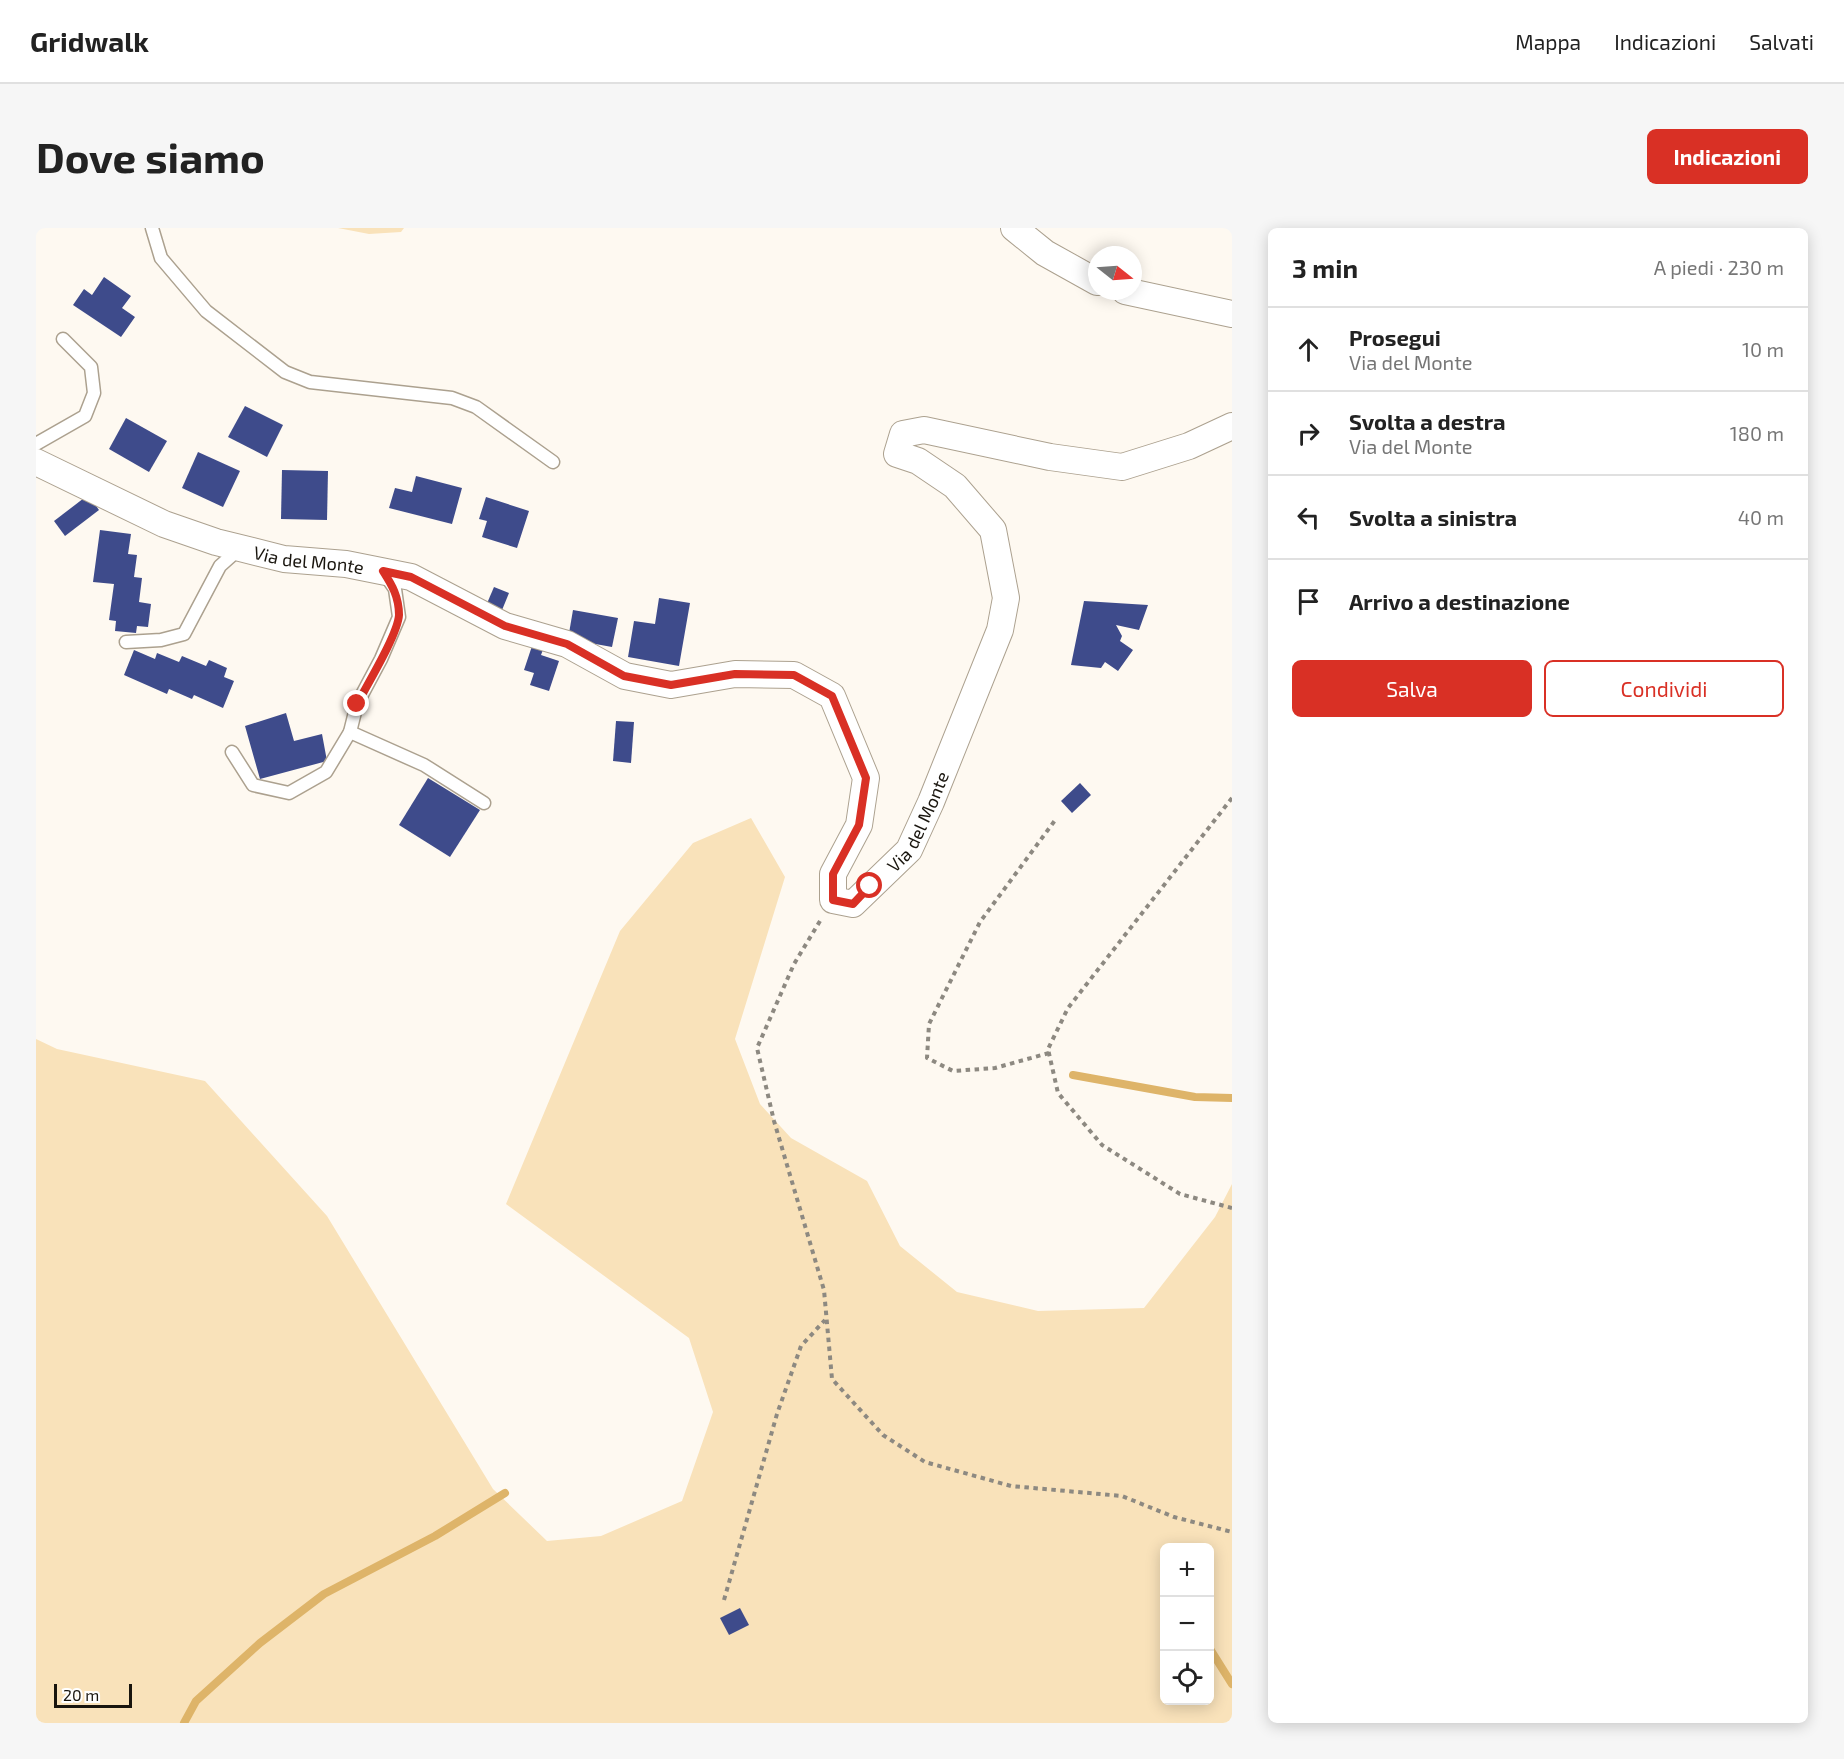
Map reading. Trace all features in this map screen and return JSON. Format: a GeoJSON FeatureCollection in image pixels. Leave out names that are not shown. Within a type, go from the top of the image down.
{"type":"FeatureCollection","features":[{"type":"Feature","properties":{"kind":"street"},"geometry":{"type":"LineString","coordinates":[[1014,228],[1045,254],[1088,277]]}},
{"type":"Feature","properties":{"kind":"street"},"geometry":{"type":"LineString","coordinates":[[1142,295],[1232,314]]}},
{"type":"Feature","properties":{"kind":"street","name":"Via del Monte"},"geometry":{"type":"LineString","coordinates":[[36,462],[164,525],[239,548],[284,559],[346,564],[411,577],[505,626],[567,644],[624,676],[671,685],[735,674],[794,675],[832,696],[866,778],[859,825],[833,874],[833,900],[853,904],[909,850],[931,802],[1000,630],[1006,598],[993,530],[955,486],[918,461],[897,454],[903,434],[924,430],[1050,457],[1122,467],[1189,446],[1232,426]]}},
{"type":"Feature","properties":{"kind":"lane"},"geometry":{"type":"LineString","coordinates":[[152,228],[160,258],[206,311],[285,372],[310,382],[452,398],[476,407],[553,462]]}},
{"type":"Feature","properties":{"kind":"lane"},"geometry":{"type":"LineString","coordinates":[[36,444],[85,416],[94,393],[91,367],[63,339]]}},
{"type":"Feature","properties":{"kind":"lane"},"geometry":{"type":"LineString","coordinates":[[126,642],[161,640],[184,634],[220,566],[239,548]]}},
{"type":"Feature","properties":{"kind":"lane"},"geometry":{"type":"LineString","coordinates":[[232,752],[253,785],[289,793],[326,772],[350,732],[357,704],[399,617],[395,589],[383,571]]}},
{"type":"Feature","properties":{"kind":"lane"},"geometry":{"type":"LineString","coordinates":[[350,732],[424,765],[484,803]]}},
{"type":"Feature","properties":{"kind":"path"},"geometry":{"type":"LineString","coordinates":[[1232,798],[1068,1008],[1048,1049],[1058,1093],[1102,1144],[1180,1194],[1232,1208]]}},
{"type":"Feature","properties":{"kind":"path"},"geometry":{"type":"LineString","coordinates":[[1049,1053],[995,1068],[953,1071],[927,1058],[929,1024],[980,922],[1056,819]]}},
{"type":"Feature","properties":{"kind":"path"},"geometry":{"type":"LineString","coordinates":[[833,900],[794,964],[757,1048],[774,1121],[824,1290],[832,1379],[883,1435],[925,1462],[1011,1486],[1122,1496],[1174,1517],[1232,1532]]}},
{"type":"Feature","properties":{"kind":"path"},"geometry":{"type":"LineString","coordinates":[[724,1600],[774,1425],[801,1346],[825,1320]]}},
{"type":"Feature","properties":{"kind":"shaded area"},"geometry":{"type":"Polygon","coordinates":[[[338,228],[404,228],[401,232],[369,234],[338,228]]]}},
{"type":"Feature","properties":{"kind":"shaded area"},"geometry":{"type":"Polygon","coordinates":[[[751,818],[785,877],[735,1039],[760,1104],[791,1138],[867,1181],[900,1246],[957,1292],[1038,1311],[1144,1308],[1215,1217],[1232,1184],[1232,1723],[36,1723],[36,1039],[57,1049],[205,1081],[327,1216],[493,1489],[547,1541],[601,1536],[682,1501],[713,1412],[689,1338],[506,1204],[620,931],[693,843],[751,818]]]}},
{"type":"Feature","properties":{"kind":"building"},"geometry":{"type":"Polygon","coordinates":[[[104,277],[131,296],[122,308],[135,317],[121,337],[73,305],[84,289],[92,295],[104,277]]]}},
{"type":"Feature","properties":{"kind":"building"},"geometry":{"type":"Polygon","coordinates":[[[245,406],[283,425],[267,457],[228,437],[245,406]]]}},
{"type":"Feature","properties":{"kind":"building"},"geometry":{"type":"Polygon","coordinates":[[[126,418],[167,441],[149,472],[109,449],[126,418]]]}},
{"type":"Feature","properties":{"kind":"building"},"geometry":{"type":"Polygon","coordinates":[[[198,452],[240,471],[223,507],[182,488],[198,452]]]}},
{"type":"Feature","properties":{"kind":"building"},"geometry":{"type":"Polygon","coordinates":[[[282,470],[328,471],[327,520],[281,519],[282,470]]]}},
{"type":"Feature","properties":{"kind":"building"},"geometry":{"type":"Polygon","coordinates":[[[416,476],[462,488],[452,524],[389,508],[395,488],[412,492],[416,476]]]}},
{"type":"Feature","properties":{"kind":"building"},"geometry":{"type":"Polygon","coordinates":[[[88,495],[99,510],[65,536],[54,521],[88,495]]]}},
{"type":"Feature","properties":{"kind":"building"},"geometry":{"type":"Polygon","coordinates":[[[486,497],[529,511],[517,548],[482,537],[487,521],[479,519],[486,497]]]}},
{"type":"Feature","properties":{"kind":"building"},"geometry":{"type":"Polygon","coordinates":[[[100,530],[131,534],[128,554],[137,555],[134,577],[142,578],[139,602],[151,604],[148,627],[137,626],[136,633],[115,631],[116,621],[109,620],[114,584],[93,582],[100,530]]]}},
{"type":"Feature","properties":{"kind":"building"},"geometry":{"type":"Polygon","coordinates":[[[494,587],[509,593],[500,615],[485,608],[494,587]]]}},
{"type":"Feature","properties":{"kind":"building"},"geometry":{"type":"Polygon","coordinates":[[[659,598],[690,603],[679,666],[628,657],[634,621],[655,624],[659,598]]]}},
{"type":"Feature","properties":{"kind":"building"},"geometry":{"type":"Polygon","coordinates":[[[1084,601],[1148,605],[1139,630],[1116,625],[1122,636],[1120,641],[1133,650],[1118,671],[1105,662],[1101,668],[1071,665],[1084,601]]]}},
{"type":"Feature","properties":{"kind":"building"},"geometry":{"type":"Polygon","coordinates":[[[573,610],[618,618],[612,647],[568,639],[573,610]]]}},
{"type":"Feature","properties":{"kind":"building"},"geometry":{"type":"Polygon","coordinates":[[[533,643],[544,647],[541,655],[559,661],[549,691],[530,685],[534,673],[524,670],[533,643]]]}},
{"type":"Feature","properties":{"kind":"building"},"geometry":{"type":"Polygon","coordinates":[[[134,650],[155,659],[157,653],[179,662],[182,656],[206,666],[209,660],[227,668],[224,677],[234,681],[223,708],[194,695],[192,699],[169,689],[167,694],[124,675],[134,650]]]}},
{"type":"Feature","properties":{"kind":"building"},"geometry":{"type":"Polygon","coordinates":[[[286,713],[294,741],[322,734],[327,761],[260,779],[245,726],[286,713]]]}},
{"type":"Feature","properties":{"kind":"building"},"geometry":{"type":"Polygon","coordinates":[[[616,721],[634,722],[631,763],[613,761],[616,721]]]}},
{"type":"Feature","properties":{"kind":"building"},"geometry":{"type":"Polygon","coordinates":[[[428,778],[480,810],[450,857],[399,825],[428,778]]]}},
{"type":"Feature","properties":{"kind":"building"},"geometry":{"type":"Polygon","coordinates":[[[1080,783],[1091,795],[1072,813],[1061,801],[1080,783]]]}},
{"type":"Feature","properties":{"kind":"building"},"geometry":{"type":"Polygon","coordinates":[[[740,1608],[749,1625],[729,1635],[720,1618],[740,1608]]]}},
{"type":"Feature","properties":{"kind":"waterway"},"geometry":{"type":"LineString","coordinates":[[1073,1075],[1195,1097],[1232,1098]]}},
{"type":"Feature","properties":{"kind":"waterway"},"geometry":{"type":"LineString","coordinates":[[184,1723],[196,1701],[260,1643],[324,1594],[435,1536],[505,1493]]}},
{"type":"Feature","properties":{"kind":"waterway"},"geometry":{"type":"LineString","coordinates":[[1211,1651],[1232,1684]]}},
{"type":"Feature","properties":{"kind":"route"},"geometry":{"type":"LineString","coordinates":[[357,704],[399,617],[395,589],[383,571],[411,577],[505,626],[567,644],[624,676],[671,685],[735,674],[794,675],[832,696],[866,778],[859,825],[833,874],[833,900],[853,904],[870,886]]}}]}
